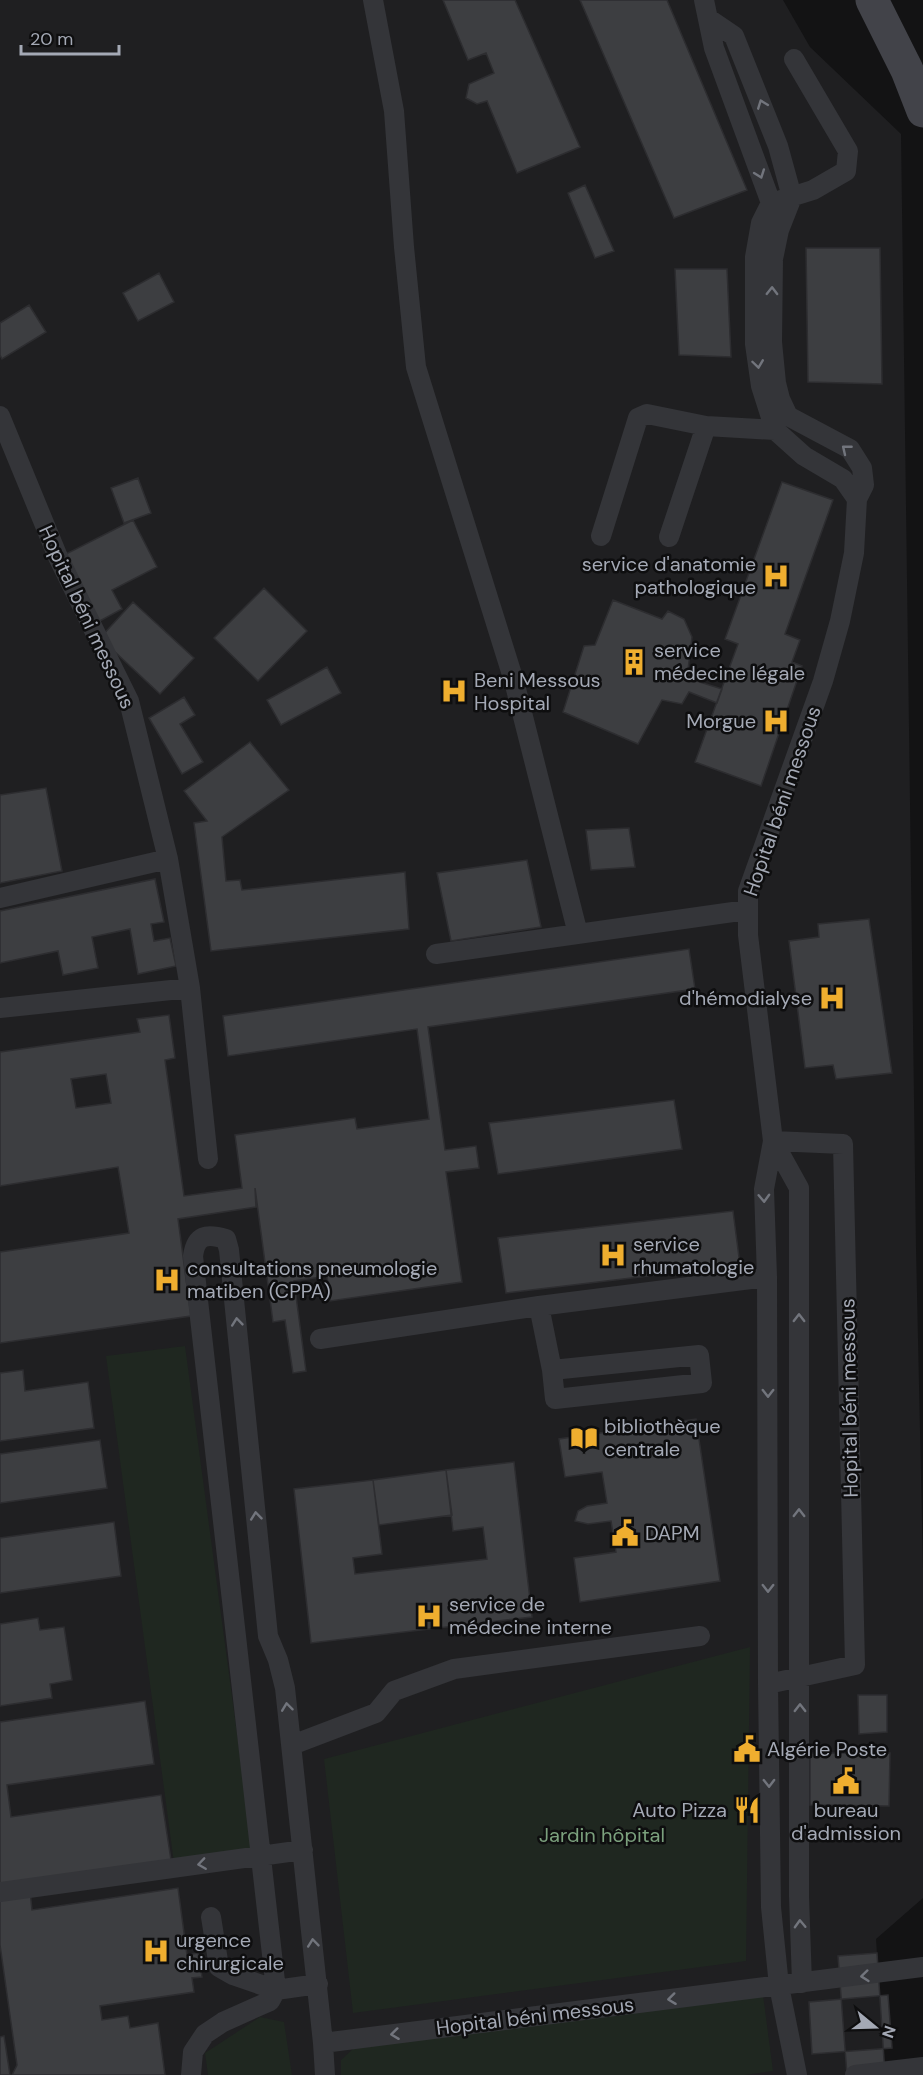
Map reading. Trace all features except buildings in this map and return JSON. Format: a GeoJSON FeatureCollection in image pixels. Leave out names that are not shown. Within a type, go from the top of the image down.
{"type":"FeatureCollection","features":[{"type":"Feature","properties":{"kind":"main road"},"geometry":{"type":"LineString","coordinates":[[873,0],[923,58]]}},
{"type":"Feature","properties":{"kind":"main road"},"geometry":{"type":"LineString","coordinates":[[873,0],[907,70],[923,111]]}},
{"type":"Feature","properties":{"kind":"lane"},"geometry":{"type":"LineString","coordinates":[[374,0],[394,111],[416,367],[514,681],[578,934]]}},
{"type":"Feature","properties":{"kind":"lane"},"geometry":{"type":"LineString","coordinates":[[708,6],[734,36],[778,146],[792,197]]}},
{"type":"Feature","properties":{"kind":"lane"},"geometry":{"type":"LineString","coordinates":[[708,6],[714,48],[771,203],[761,223],[755,257],[755,344],[761,386],[775,430],[804,456],[843,479],[857,499]]}},
{"type":"Feature","properties":{"kind":"lane"},"geometry":{"type":"LineString","coordinates":[[771,203],[813,190],[846,171],[848,151],[794,59]]}},
{"type":"Feature","properties":{"kind":"lane","name":"Hopital béni messous"},"geometry":{"type":"LineString","coordinates":[[792,197],[779,230],[773,259],[772,342],[776,383],[788,416],[850,449],[862,468],[864,484],[857,499],[854,553],[840,621],[823,681],[748,891],[747,910],[748,935],[773,1141],[764,1189],[767,1277],[771,1907],[779,1986],[797,2075]]}},
{"type":"Feature","properties":{"kind":"lane"},"geometry":{"type":"LineString","coordinates":[[601,536],[638,418],[647,414],[706,426],[775,430]]}},
{"type":"Feature","properties":{"kind":"lane","name":"Hopital béni messous"},"geometry":{"type":"LineString","coordinates":[[0,416],[58,557],[129,701],[168,859],[190,988],[208,1159]]}},
{"type":"Feature","properties":{"kind":"lane"},"geometry":{"type":"LineString","coordinates":[[669,537],[706,426]]}},
{"type":"Feature","properties":{"kind":"lane"},"geometry":{"type":"LineString","coordinates":[[0,898],[168,859]]}},
{"type":"Feature","properties":{"kind":"lane"},"geometry":{"type":"LineString","coordinates":[[435,954],[747,910]]}},
{"type":"Feature","properties":{"kind":"lane"},"geometry":{"type":"LineString","coordinates":[[0,1008],[190,988]]}},
{"type":"Feature","properties":{"kind":"lane","name":"Hopital béni messous"},"geometry":{"type":"LineString","coordinates":[[768,1684],[855,1665],[843,1144],[773,1141]]}},
{"type":"Feature","properties":{"kind":"lane","name":"Hopital béni messous"},"geometry":{"type":"LineString","coordinates":[[773,1141],[799,1188],[799,1896],[802,1983]]}},
{"type":"Feature","properties":{"kind":"lane"},"geometry":{"type":"LineString","coordinates":[[191,2075],[193,2052],[205,2034],[223,2022],[270,2001],[276,1990],[193,1256],[195,1245],[202,1237],[215,1236],[226,1239],[229,1250],[268,1636],[278,1660],[285,1688],[318,1984],[325,2075]]}},
{"type":"Feature","properties":{"kind":"lane"},"geometry":{"type":"LineString","coordinates":[[320,1339],[539,1306],[767,1277]]}},
{"type":"Feature","properties":{"kind":"lane"},"geometry":{"type":"LineString","coordinates":[[539,1306],[552,1370],[555,1399],[702,1383],[699,1355],[552,1370]]}},
{"type":"Feature","properties":{"kind":"lane"},"geometry":{"type":"LineString","coordinates":[[292,1745],[376,1713],[394,1691],[454,1669],[700,1636]]}},
{"type":"Feature","properties":{"kind":"lane"},"geometry":{"type":"LineString","coordinates":[[0,1892],[303,1850]]}},
{"type":"Feature","properties":{"kind":"lane"},"geometry":{"type":"LineString","coordinates":[[211,1917],[219,1967],[233,1975],[276,1990],[318,1984]]}},
{"type":"Feature","properties":{"kind":"lane","name":"Hopital béni messous"},"geometry":{"type":"LineString","coordinates":[[323,2043],[923,1967]]}},
{"type":"Feature","properties":{"kind":"lane"},"geometry":{"type":"LineString","coordinates":[[855,2075],[923,2067]]}},
{"type":"Feature","properties":{"kind":"shaded area","name":"Beni Messous Hospital"},"geometry":{"type":"Polygon","coordinates":[[[0,0],[783,0],[810,47],[901,134],[916,1248],[923,1568],[923,1898],[876,1939],[885,2075],[0,2075],[0,0]]]}},
{"type":"Feature","properties":{"kind":"green space"},"geometry":{"type":"Polygon","coordinates":[[[185,1346],[253,1853],[174,1863],[106,1356],[185,1346]]]}},
{"type":"Feature","properties":{"kind":"green space","name":"Jardin hôpital"},"geometry":{"type":"Polygon","coordinates":[[[750,1647],[746,1961],[353,2013],[324,1759],[750,1647]]]}},
{"type":"Feature","properties":{"kind":"green space"},"geometry":{"type":"Polygon","coordinates":[[[763,1995],[773,2071],[745,2075],[341,2075],[341,2060],[354,2048],[763,1995]]]}},
{"type":"Feature","properties":{"kind":"green space"},"geometry":{"type":"Polygon","coordinates":[[[260,2017],[284,2022],[292,2075],[208,2075],[205,2053],[260,2017]]]}},
{"type":"Feature","properties":{"kind":"place","name":"service d'anatomie pathologique"},"geometry":{"type":"Point","coordinates":[776,576]}},
{"type":"Feature","properties":{"kind":"place","name":"service médecine légale"},"geometry":{"type":"Point","coordinates":[634,662]}},
{"type":"Feature","properties":{"kind":"place","name":"Beni Messous Hospital"},"geometry":{"type":"Point","coordinates":[454,691]}},
{"type":"Feature","properties":{"kind":"place","name":"Morgue"},"geometry":{"type":"Point","coordinates":[776,721]}},
{"type":"Feature","properties":{"kind":"place","name":"d'hémodialyse"},"geometry":{"type":"Point","coordinates":[832,998]}},
{"type":"Feature","properties":{"kind":"place","name":"service rhumatologie"},"geometry":{"type":"Point","coordinates":[613,1255]}},
{"type":"Feature","properties":{"kind":"place","name":"consultations pneumologie matiben (CPPA)"},"geometry":{"type":"Point","coordinates":[167,1280]}},
{"type":"Feature","properties":{"kind":"place","name":"bibliothèque centrale"},"geometry":{"type":"Point","coordinates":[584,1438]}},
{"type":"Feature","properties":{"kind":"place","name":"DAPM"},"geometry":{"type":"Point","coordinates":[625,1533]}},
{"type":"Feature","properties":{"kind":"place","name":"service de médecine interne"},"geometry":{"type":"Point","coordinates":[429,1616]}},
{"type":"Feature","properties":{"kind":"place","name":"Algérie Poste"},"geometry":{"type":"Point","coordinates":[747,1749]}},
{"type":"Feature","properties":{"kind":"place","name":"bureau d'admission"},"geometry":{"type":"Point","coordinates":[846,1781]}},
{"type":"Feature","properties":{"kind":"place","name":"Auto Pizza"},"geometry":{"type":"Point","coordinates":[747,1810]}},
{"type":"Feature","properties":{"kind":"place","name":"urgence chirurgicale"},"geometry":{"type":"Point","coordinates":[156,1951]}}]}
